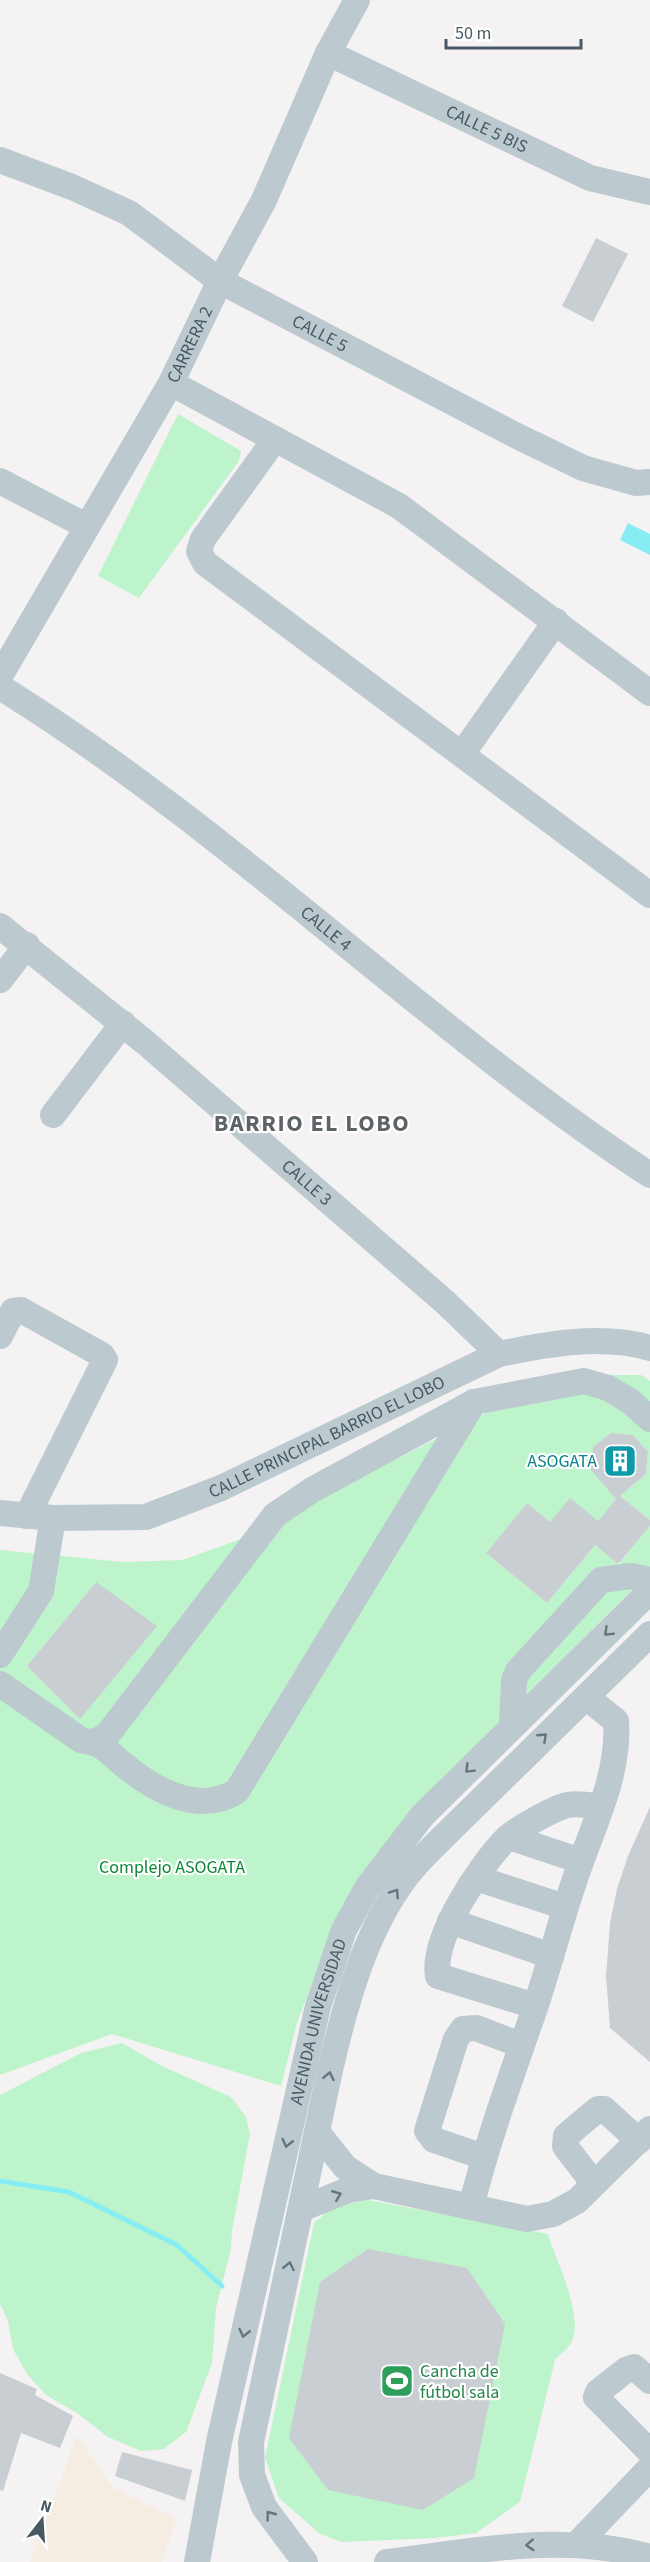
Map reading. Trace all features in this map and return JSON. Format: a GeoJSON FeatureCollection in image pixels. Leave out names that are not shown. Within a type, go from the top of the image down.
{"type":"FeatureCollection","features":[{"type":"Feature","properties":{"kind":"street","name":"CARRERA 2"},"geometry":{"type":"LineString","coordinates":[[0,676],[171,383],[220,280],[264,200],[328,52],[357,0]]}},
{"type":"Feature","properties":{"kind":"street","name":"CALLE 5 BIS"},"geometry":{"type":"LineString","coordinates":[[328,52],[590,178],[650,192]]}},
{"type":"Feature","properties":{"kind":"street","name":"CALLE 5"},"geometry":{"type":"LineString","coordinates":[[0,160],[72,187],[129,213],[220,280],[584,468],[636,483],[650,482]]}},
{"type":"Feature","properties":{"kind":"street"},"geometry":{"type":"LineString","coordinates":[[171,383],[399,506],[650,693]]}},
{"type":"Feature","properties":{"kind":"street"},"geometry":{"type":"LineString","coordinates":[[275,439],[203,539],[199,551],[205,563],[650,895]]}},
{"type":"Feature","properties":{"kind":"street"},"geometry":{"type":"LineString","coordinates":[[0,481],[86,526]]}},
{"type":"Feature","properties":{"kind":"street"},"geometry":{"type":"LineString","coordinates":[[462,754],[556,621]]}},
{"type":"Feature","properties":{"kind":"street","name":"CALLE 4"},"geometry":{"type":"LineString","coordinates":[[0,687],[59,724],[154,792],[491,1060],[605,1146],[650,1175]]}},
{"type":"Feature","properties":{"kind":"street","name":"CALLE 3"},"geometry":{"type":"LineString","coordinates":[[0,926],[27,945],[123,1023],[445,1302],[499,1354]]}},
{"type":"Feature","properties":{"kind":"street"},"geometry":{"type":"LineString","coordinates":[[0,980],[27,945]]}},
{"type":"Feature","properties":{"kind":"street"},"geometry":{"type":"LineString","coordinates":[[53,1115],[123,1023]]}},
{"type":"Feature","properties":{"kind":"street"},"geometry":{"type":"LineString","coordinates":[[0,1336],[13,1311],[21,1310],[102,1355],[105,1360],[27,1516]]}},
{"type":"Feature","properties":{"kind":"street","name":"CALLE PRINCIPAL BARRIO EL LOBO"},"geometry":{"type":"LineString","coordinates":[[0,1513],[53,1518],[146,1517],[232,1483],[499,1354],[542,1345],[576,1342],[608,1342],[650,1348]]}},
{"type":"Feature","properties":{"kind":"street"},"geometry":{"type":"LineString","coordinates":[[94,1743],[108,1734],[275,1515],[312,1490],[474,1402],[584,1381],[608,1388],[630,1401],[650,1419]]}},
{"type":"Feature","properties":{"kind":"street"},"geometry":{"type":"LineString","coordinates":[[0,1684],[81,1740],[94,1743],[140,1779],[173,1796],[205,1802],[225,1799],[237,1791],[474,1402]]}},
{"type":"Feature","properties":{"kind":"street"},"geometry":{"type":"LineString","coordinates":[[0,1655],[41,1591],[53,1518]]}},
{"type":"Feature","properties":{"kind":"street"},"geometry":{"type":"LineString","coordinates":[[512,1726],[514,1680],[518,1671],[601,1580],[631,1576],[650,1580]]}},
{"type":"Feature","properties":{"kind":"street","name":"AVENIDA UNIVERSIDAD"},"geometry":{"type":"LineString","coordinates":[[197,2562],[219,2442],[318,2006],[344,1930],[367,1888],[422,1816],[650,1591]]}},
{"type":"Feature","properties":{"kind":"street","name":"AVENIDA UNIVERSIDAD"},"geometry":{"type":"LineString","coordinates":[[305,2562],[264,2507],[252,2475],[251,2442],[338,2036],[371,1938],[387,1905],[406,1876],[442,1837],[650,1634]]}},
{"type":"Feature","properties":{"kind":"street"},"geometry":{"type":"LineString","coordinates":[[471,2207],[484,2157],[535,2006],[565,1907],[601,1806],[616,1753],[616,1721],[586,1697]]}},
{"type":"Feature","properties":{"kind":"street"},"geometry":{"type":"LineString","coordinates":[[535,2006],[438,1976],[437,1967],[450,1921],[476,1878],[509,1837],[562,1806],[601,1806]]}},
{"type":"Feature","properties":{"kind":"street"},"geometry":{"type":"LineString","coordinates":[[509,1837],[581,1861]]}},
{"type":"Feature","properties":{"kind":"street"},"geometry":{"type":"LineString","coordinates":[[476,1878],[565,1907]]}},
{"type":"Feature","properties":{"kind":"street"},"geometry":{"type":"LineString","coordinates":[[450,1921],[551,1956]]}},
{"type":"Feature","properties":{"kind":"street"},"geometry":{"type":"LineString","coordinates":[[484,2157],[434,2140],[427,2131],[456,2039],[463,2029],[476,2028],[521,2045]]}},
{"type":"Feature","properties":{"kind":"street"},"geometry":{"type":"LineString","coordinates":[[301,2209],[348,2190],[374,2186],[527,2219],[553,2214],[577,2201],[644,2135],[604,2109],[598,2109],[566,2136],[565,2146],[594,2184]]}},
{"type":"Feature","properties":{"kind":"street"},"geometry":{"type":"LineString","coordinates":[[318,2133],[345,2167],[374,2186]]}},
{"type":"Feature","properties":{"kind":"street"},"geometry":{"type":"LineString","coordinates":[[650,2381],[634,2367],[626,2370],[598,2392],[596,2397],[650,2452]]}},
{"type":"Feature","properties":{"kind":"street"},"geometry":{"type":"LineString","coordinates":[[577,2544],[650,2469]]}},
{"type":"Feature","properties":{"kind":"street"},"geometry":{"type":"LineString","coordinates":[[387,2562],[526,2545],[577,2544],[650,2557]]}},
{"type":"Feature","properties":{"kind":"green space"},"geometry":{"type":"Polygon","coordinates":[[[178,414],[241,451],[239,461],[139,598],[98,576],[178,414]]]}},
{"type":"Feature","properties":{"kind":"green space","name":"Complejo ASOGATA"},"geometry":{"type":"Polygon","coordinates":[[[587,1375],[641,1375],[650,1381],[650,1520],[619,1495],[598,1521],[550,1522],[527,1503],[486,1553],[547,1603],[595,1545],[619,1564],[650,1526],[650,1572],[437,1783],[382,1849],[330,1936],[297,2023],[281,2086],[112,2034],[0,2075],[0,1550],[123,1562],[183,1560],[246,1537],[519,1396],[587,1375]],[[611,1433],[593,1447],[606,1487],[629,1489],[646,1474],[648,1452],[633,1435],[611,1433]],[[96,1582],[27,1666],[80,1719],[96,1582]]]}},
{"type":"Feature","properties":{"kind":"green space"},"geometry":{"type":"Polygon","coordinates":[[[122,2043],[162,2066],[231,2097],[246,2117],[250,2134],[232,2231],[231,2249],[216,2308],[212,2363],[186,2432],[164,2449],[141,2451],[108,2437],[77,2413],[46,2395],[27,2374],[13,2349],[8,2321],[0,2304],[0,2095],[81,2053],[122,2043]]]}},
{"type":"Feature","properties":{"kind":"green space"},"geometry":{"type":"Polygon","coordinates":[[[368,2200],[548,2234],[568,2289],[572,2304],[574,2332],[570,2345],[555,2360],[520,2502],[476,2533],[435,2538],[342,2542],[320,2534],[279,2498],[265,2458],[314,2223],[334,2206],[368,2200]]]}},
{"type":"Feature","properties":{"kind":"sand"},"geometry":{"type":"Polygon","coordinates":[[[77,2436],[112,2487],[177,2519],[161,2562],[30,2562],[77,2436]]]}},
{"type":"Feature","properties":{"kind":"water"},"geometry":{"type":"Polygon","coordinates":[[[628,523],[650,534],[650,555],[620,540],[628,523]]]}},
{"type":"Feature","properties":{"kind":"building"},"geometry":{"type":"Polygon","coordinates":[[[596,238],[628,254],[593,322],[562,306],[596,238]]]}},
{"type":"Feature","properties":{"kind":"building"},"geometry":{"type":"Polygon","coordinates":[[[611,1433],[633,1435],[648,1452],[646,1474],[620,1496],[650,1520],[650,1526],[620,1562],[617,1563],[595,1545],[547,1603],[486,1553],[527,1503],[550,1522],[570,1498],[598,1521],[616,1499],[591,1470],[593,1447],[611,1433]]]}},
{"type":"Feature","properties":{"kind":"building"},"geometry":{"type":"Polygon","coordinates":[[[96,1582],[157,1626],[80,1719],[27,1666],[96,1582]]]}},
{"type":"Feature","properties":{"kind":"building"},"geometry":{"type":"Polygon","coordinates":[[[650,1807],[650,2062],[610,2028],[606,1976],[610,1923],[617,1889],[628,1856],[650,1807]]]}},
{"type":"Feature","properties":{"kind":"building","name":"Cancha de fútbol sala"},"geometry":{"type":"Polygon","coordinates":[[[368,2249],[467,2268],[505,2324],[474,2478],[423,2510],[328,2490],[289,2438],[320,2282],[368,2249]]]}},
{"type":"Feature","properties":{"kind":"building"},"geometry":{"type":"Polygon","coordinates":[[[0,2373],[37,2389],[35,2395],[73,2416],[60,2448],[21,2433],[3,2491],[0,2490],[0,2373]]]}},
{"type":"Feature","properties":{"kind":"building"},"geometry":{"type":"Polygon","coordinates":[[[122,2452],[192,2470],[185,2501],[115,2476],[122,2452]]]}},
{"type":"Feature","properties":{"kind":"waterway"},"geometry":{"type":"LineString","coordinates":[[0,2181],[69,2192],[177,2245],[222,2286]]}},
{"type":"Feature","properties":{"kind":"place","name":"ASOGATA"},"geometry":{"type":"Point","coordinates":[620,1461]}},
{"type":"Feature","properties":{"kind":"place","name":"Cancha de fútbol sala"},"geometry":{"type":"Point","coordinates":[397,2381]}},
{"type":"Feature","properties":{"kind":"district","name":"BARRIO EL LOBO"},"geometry":{"type":"Point","coordinates":[312,1123]}}]}
